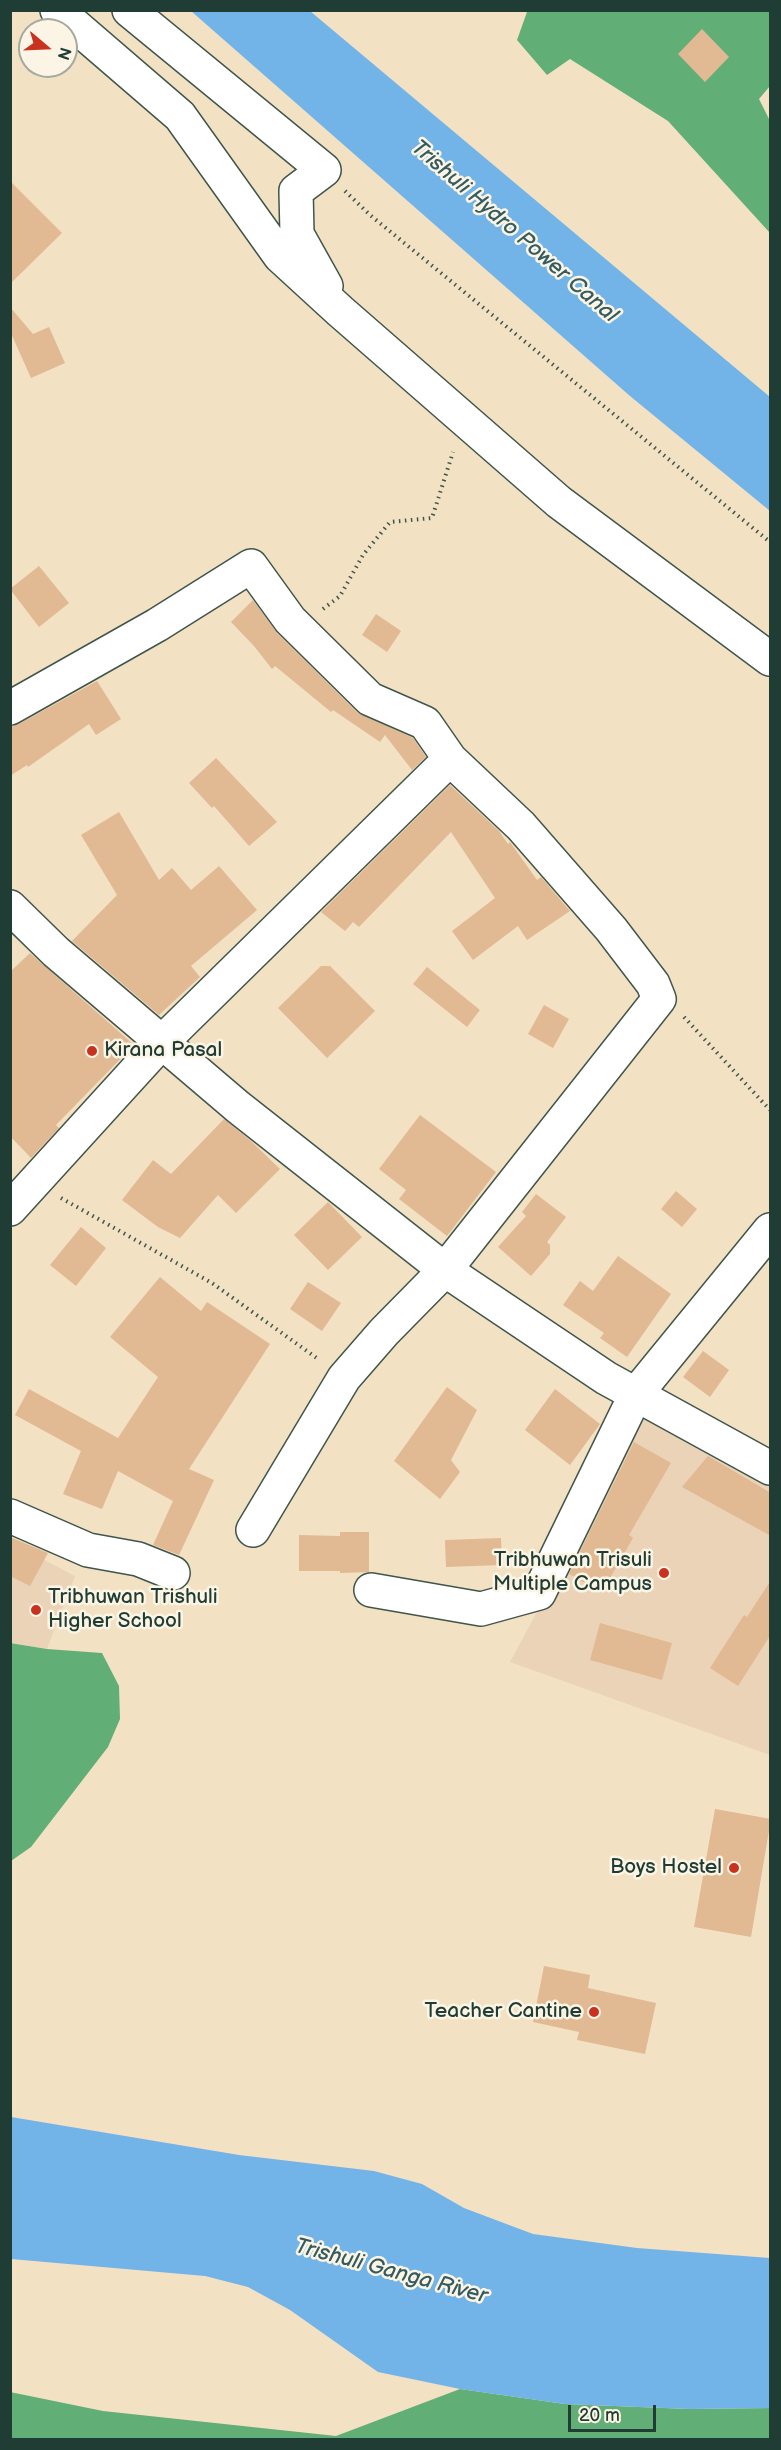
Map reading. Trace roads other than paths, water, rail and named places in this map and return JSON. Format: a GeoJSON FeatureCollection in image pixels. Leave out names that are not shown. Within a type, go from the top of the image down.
{"type":"FeatureCollection","features":[{"type":"Feature","properties":{"kind":"street"},"geometry":{"type":"LineString","coordinates":[[57,10],[180,116],[280,256],[340,311],[559,502],[771,659]]}},
{"type":"Feature","properties":{"kind":"street"},"geometry":{"type":"LineString","coordinates":[[129,10],[324,170],[296,191],[297,234],[340,311]]}},
{"type":"Feature","properties":{"kind":"street"},"geometry":{"type":"LineString","coordinates":[[10,708],[157,625],[251,566],[290,620],[370,699],[425,723],[450,759],[521,826],[611,929],[653,984],[659,999],[445,1270],[384,1332],[344,1378],[253,1530]]}},
{"type":"Feature","properties":{"kind":"street"},"geometry":{"type":"LineString","coordinates":[[10,1209],[162,1042],[450,759]]}},
{"type":"Feature","properties":{"kind":"street"},"geometry":{"type":"LineString","coordinates":[[10,906],[56,952],[238,1107],[445,1270],[606,1378],[771,1468]]}},
{"type":"Feature","properties":{"kind":"street"},"geometry":{"type":"LineString","coordinates":[[371,1590],[481,1609],[539,1593],[636,1394],[771,1230]]}},
{"type":"Feature","properties":{"kind":"street"},"geometry":{"type":"LineString","coordinates":[[10,1516],[88,1550],[138,1559],[173,1573]]}},
{"type":"Feature","properties":{"kind":"water","name":"Trishuli Hydro Power Canal"},"geometry":{"type":"Polygon","coordinates":[[[191,11],[310,11],[770,397],[770,511],[630,396],[191,11]]]}},
{"type":"Feature","properties":{"kind":"water","name":"Trishuli Ganga River"},"geometry":{"type":"Polygon","coordinates":[[[11,2117],[239,2155],[374,2171],[422,2184],[464,2208],[533,2234],[637,2248],[770,2258],[770,2408],[689,2409],[565,2404],[460,2389],[378,2372],[290,2310],[248,2287],[205,2276],[11,2259],[11,2117]]]}},
{"type":"Feature","properties":{"kind":"place","name":"Kirana Pasal"},"geometry":{"type":"Point","coordinates":[92,1051]}},
{"type":"Feature","properties":{"kind":"place","name":"Tribhuwan Trisuli Multiple Campus"},"geometry":{"type":"Point","coordinates":[664,1573]}},
{"type":"Feature","properties":{"kind":"place","name":"Tribhuwan Trishuli Higher School"},"geometry":{"type":"Point","coordinates":[36,1610]}},
{"type":"Feature","properties":{"kind":"place","name":"Boys Hostel"},"geometry":{"type":"Point","coordinates":[734,1868]}},
{"type":"Feature","properties":{"kind":"place","name":"Teacher Cantine"},"geometry":{"type":"Point","coordinates":[594,2012]}}]}
